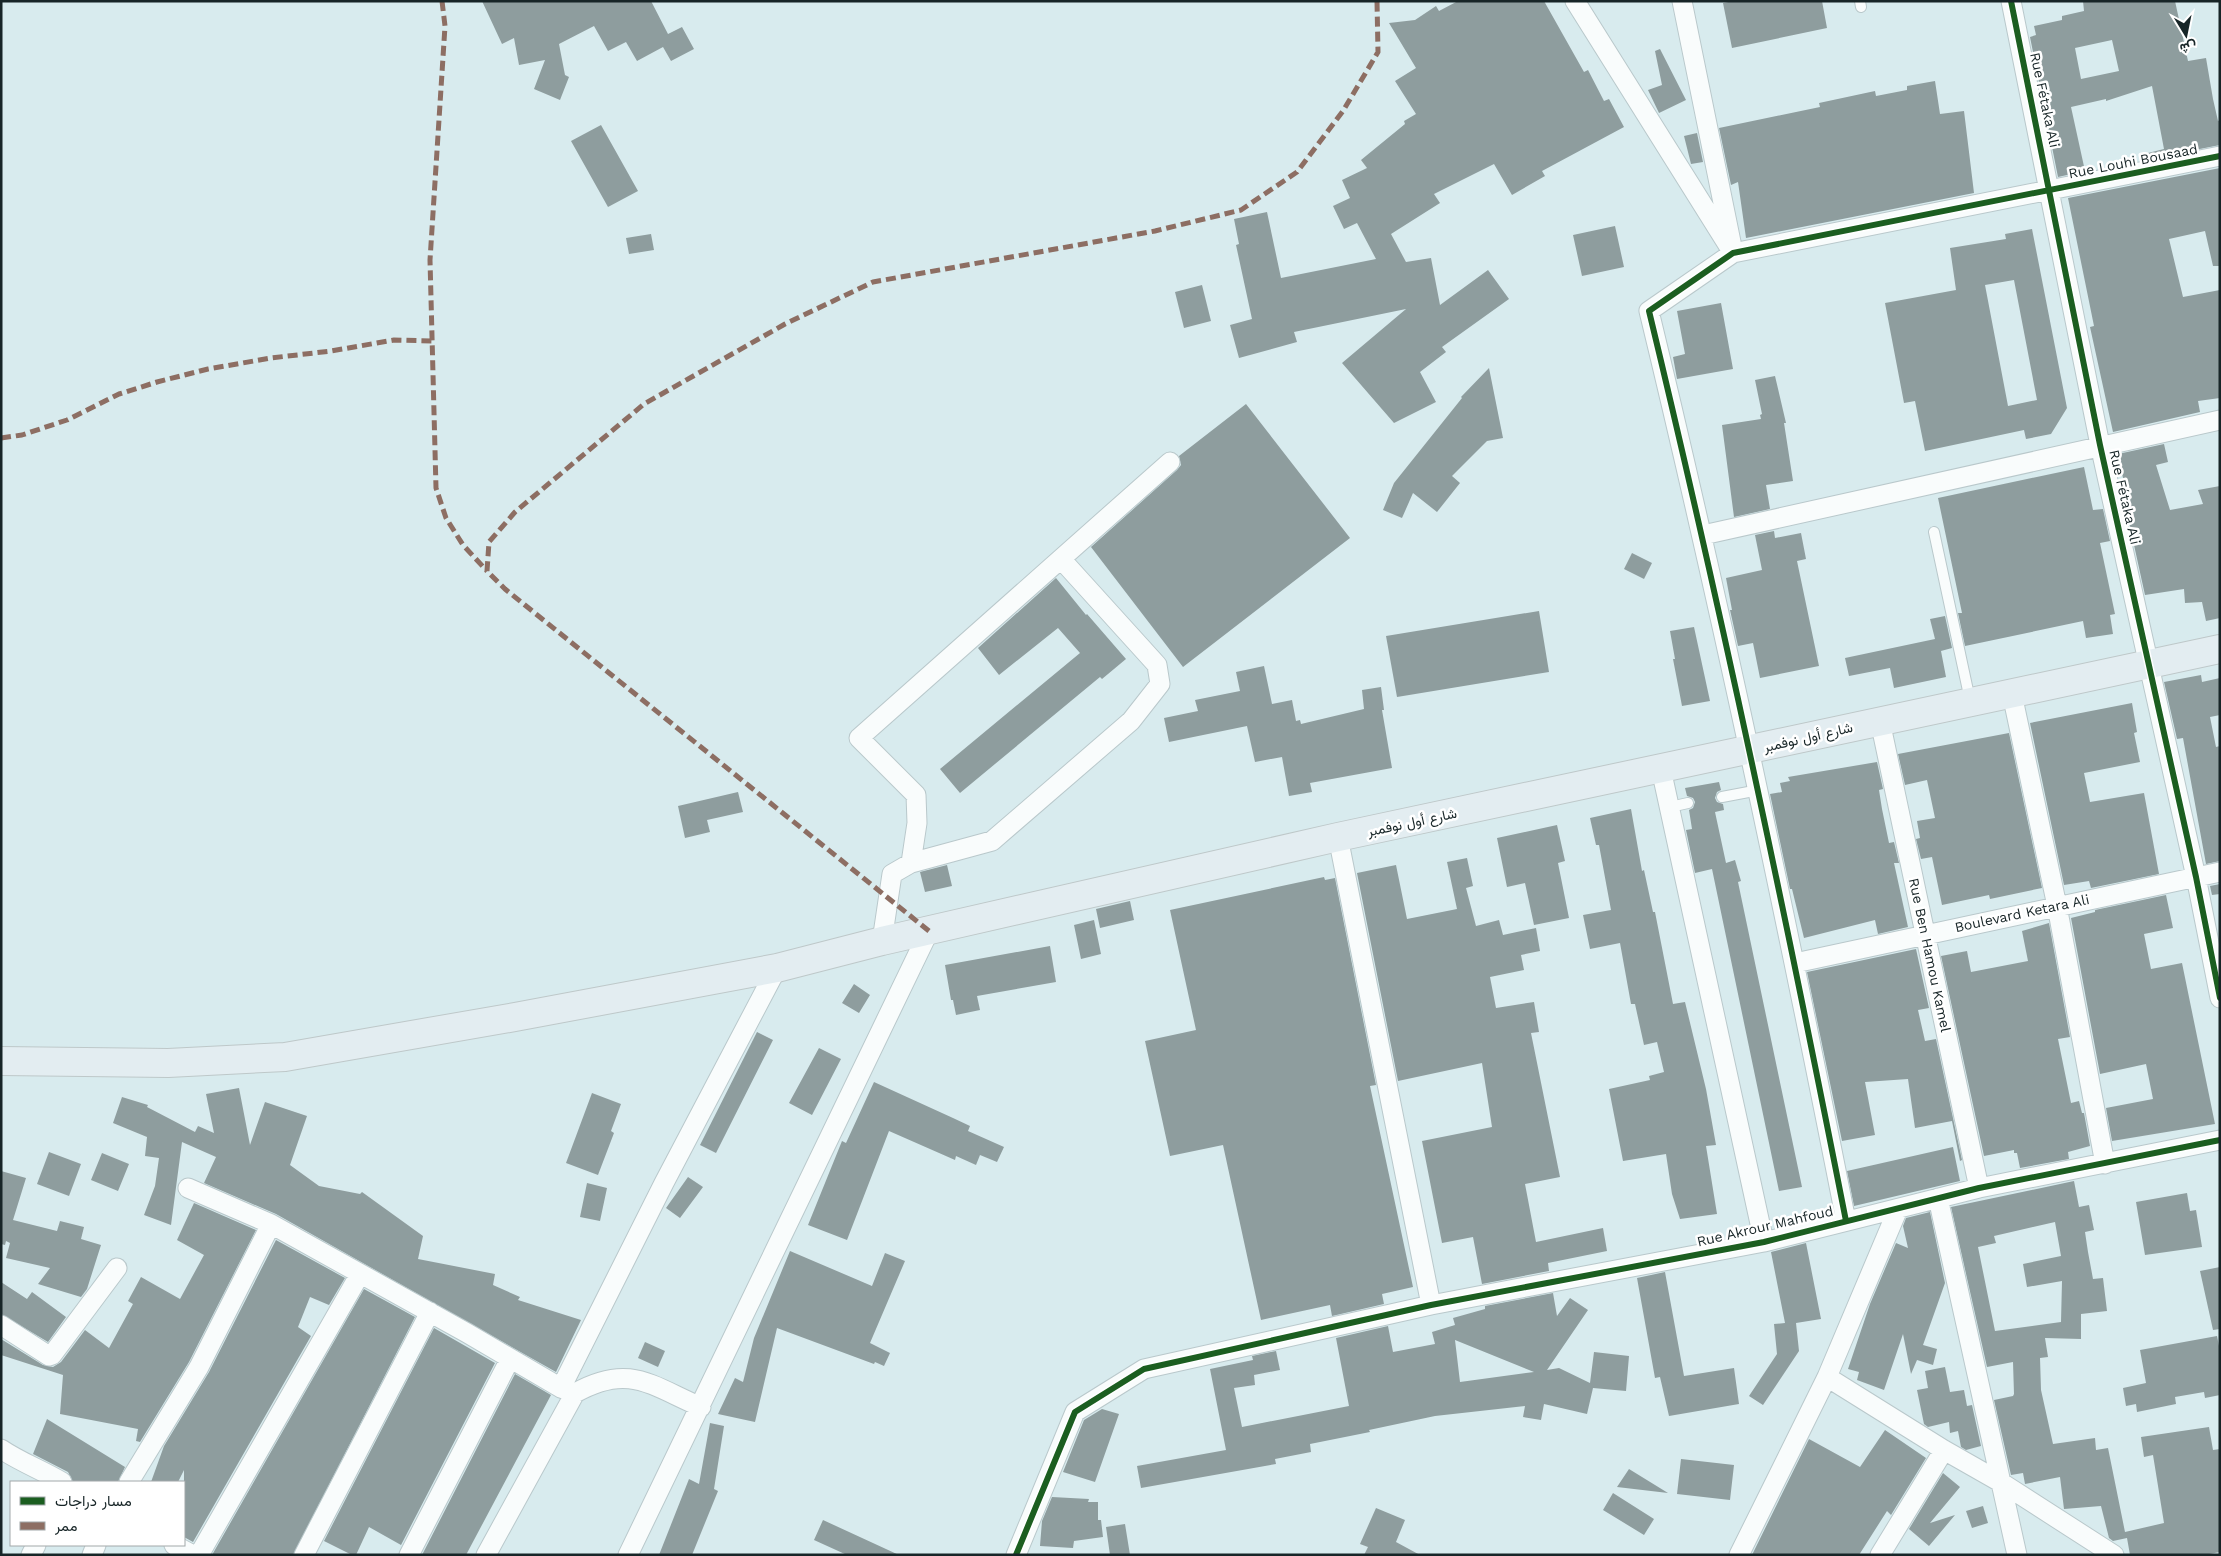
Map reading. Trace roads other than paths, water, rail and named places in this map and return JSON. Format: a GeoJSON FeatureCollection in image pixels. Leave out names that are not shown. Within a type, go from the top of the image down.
{"type":"FeatureCollection","features":[{"type":"Feature","properties":{"kind":"main road","name":"شارع أول نوفمبر"},"geometry":{"type":"LineString","coordinates":[[1,1061],[168,1063],[285,1057],[777,968],[882,941],[929,932],[1338,837],[2220,649]]}},
{"type":"Feature","properties":{"kind":"street"},"geometry":{"type":"LineString","coordinates":[[1575,1],[1733,253]]}},
{"type":"Feature","properties":{"kind":"street"},"geometry":{"type":"LineString","coordinates":[[1682,1],[1733,253]]}},
{"type":"Feature","properties":{"kind":"street","name":"Rue Fétaka Ali"},"geometry":{"type":"LineString","coordinates":[[2011,1],[2051,190],[2100,445],[2196,877],[2220,998]]}},
{"type":"Feature","properties":{"kind":"street","name":"Rue Louhi Bousaad"},"geometry":{"type":"LineString","coordinates":[[1733,253],[2220,156]]}},
{"type":"Feature","properties":{"kind":"street"},"geometry":{"type":"LineString","coordinates":[[1733,253],[1650,311],[1751,750],[1846,1221]]}},
{"type":"Feature","properties":{"kind":"street"},"geometry":{"type":"LineString","coordinates":[[1703,536],[2100,445],[2220,420]]}},
{"type":"Feature","properties":{"kind":"street"},"geometry":{"type":"LineString","coordinates":[[911,863],[917,823],[916,795],[860,738],[1170,462]]}},
{"type":"Feature","properties":{"kind":"street"},"geometry":{"type":"LineString","coordinates":[[882,941],[892,874],[911,863],[992,841],[1131,721],[1160,684],[1157,665],[1061,559]]}},
{"type":"Feature","properties":{"kind":"street"},"geometry":{"type":"LineString","coordinates":[[2012,694],[2057,906],[2106,1164]]}},
{"type":"Feature","properties":{"kind":"street","name":"Rue Ben Hamou Kamel"},"geometry":{"type":"LineString","coordinates":[[1880,721],[1979,1188]]}},
{"type":"Feature","properties":{"kind":"street"},"geometry":{"type":"LineString","coordinates":[[1662,769],[1679,805],[1764,1242]]}},
{"type":"Feature","properties":{"kind":"street"},"geometry":{"type":"LineString","coordinates":[[1338,837],[1431,1304]]}},
{"type":"Feature","properties":{"kind":"street","name":"Boulevard Ketara Ali"},"geometry":{"type":"LineString","coordinates":[[1795,963],[2220,872]]}},
{"type":"Feature","properties":{"kind":"street"},"geometry":{"type":"LineString","coordinates":[[628,1555],[929,932]]}},
{"type":"Feature","properties":{"kind":"street"},"geometry":{"type":"LineString","coordinates":[[486,1555],[568,1390],[664,1183],[777,968]]}},
{"type":"Feature","properties":{"kind":"street","name":"Rue Akrour Mahfoud"},"geometry":{"type":"LineString","coordinates":[[1016,1555],[1075,1412],[1144,1369],[1431,1304],[1764,1242],[1979,1188],[2220,1140]]}},
{"type":"Feature","properties":{"kind":"street"},"geometry":{"type":"LineString","coordinates":[[188,1188],[271,1224],[568,1390],[618,1377],[641,1380],[701,1407]]}},
{"type":"Feature","properties":{"kind":"street"},"geometry":{"type":"LineString","coordinates":[[1938,1198],[2018,1555]]}},
{"type":"Feature","properties":{"kind":"street"},"geometry":{"type":"LineString","coordinates":[[1739,1555],[1827,1377],[1898,1209]]}},
{"type":"Feature","properties":{"kind":"street"},"geometry":{"type":"LineString","coordinates":[[130,1481],[199,1367],[271,1224]]}},
{"type":"Feature","properties":{"kind":"street"},"geometry":{"type":"LineString","coordinates":[[1,1324],[49,1356],[117,1268]]}},
{"type":"Feature","properties":{"kind":"street"},"geometry":{"type":"LineString","coordinates":[[199,1555],[360,1274]]}},
{"type":"Feature","properties":{"kind":"street"},"geometry":{"type":"LineString","coordinates":[[304,1555],[430,1312]]}},
{"type":"Feature","properties":{"kind":"street"},"geometry":{"type":"LineString","coordinates":[[409,1555],[510,1359]]}},
{"type":"Feature","properties":{"kind":"street"},"geometry":{"type":"LineString","coordinates":[[1827,1377],[1944,1450],[2002,1482],[2114,1555]]}},
{"type":"Feature","properties":{"kind":"street"},"geometry":{"type":"LineString","coordinates":[[1,1449],[18,1460],[60,1481]]}},
{"type":"Feature","properties":{"kind":"street"},"geometry":{"type":"LineString","coordinates":[[1880,1555],[1944,1450]]}},
{"type":"Feature","properties":{"kind":"street"},"geometry":{"type":"LineString","coordinates":[[176,1546],[193,1555]]}},
{"type":"Feature","properties":{"kind":"lane"},"geometry":{"type":"LineString","coordinates":[[1934,532],[1970,701]]}},
{"type":"Feature","properties":{"kind":"lane"},"geometry":{"type":"LineString","coordinates":[[1722,797],[1759,790]]}}]}
